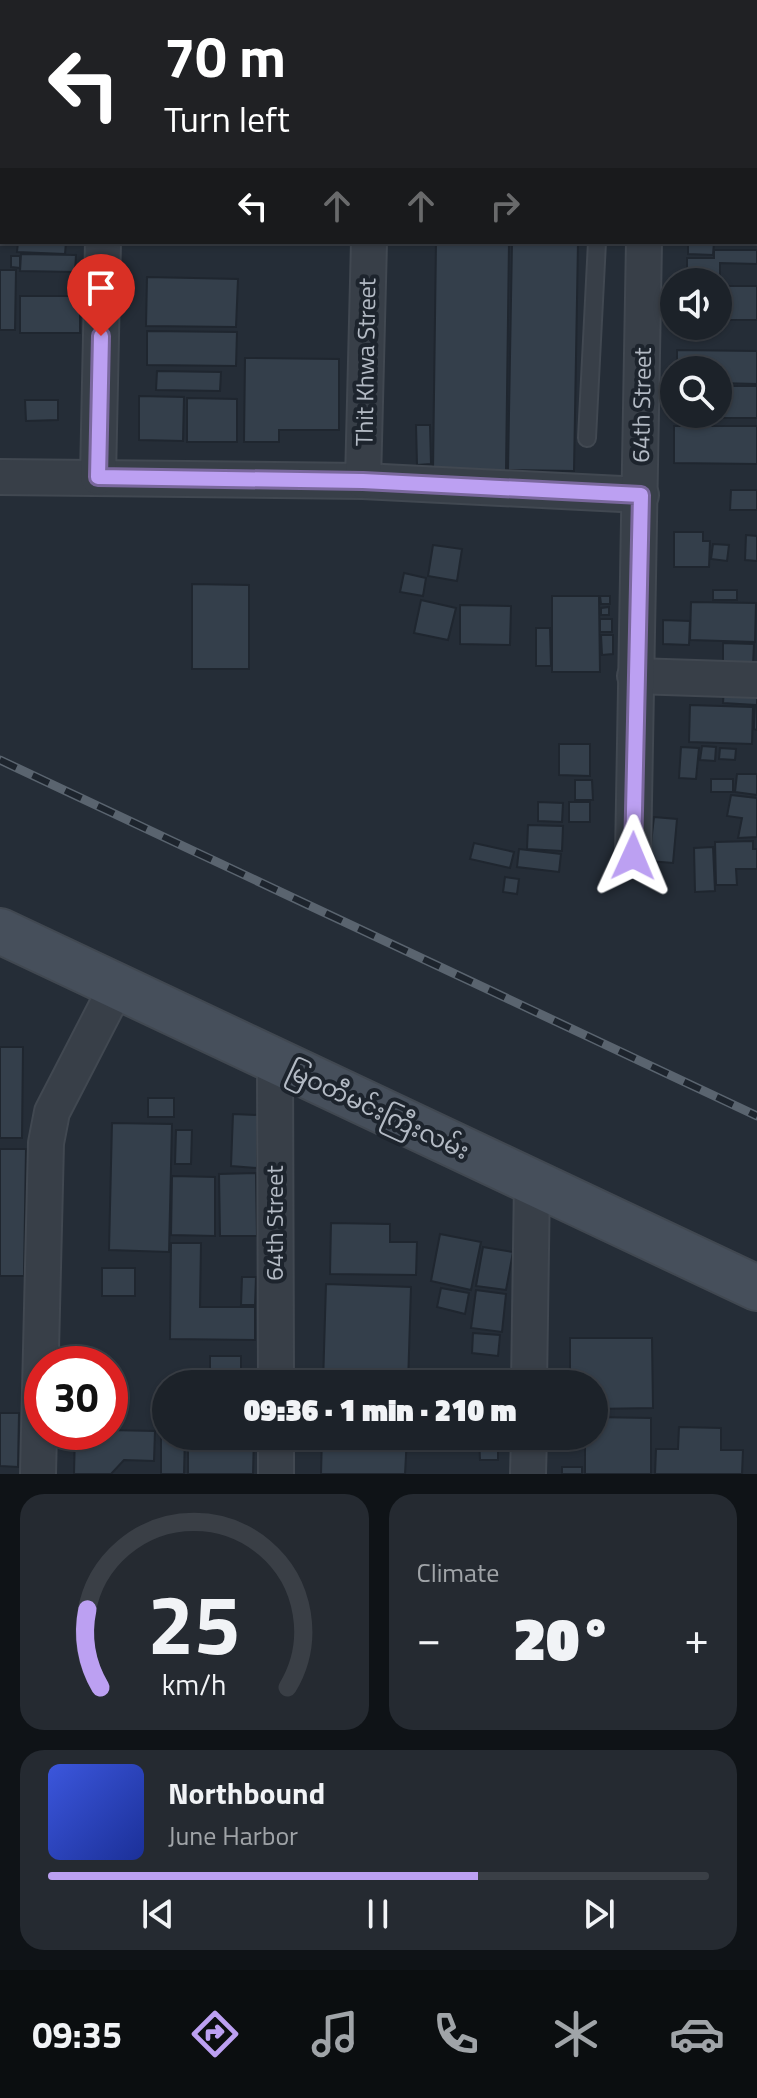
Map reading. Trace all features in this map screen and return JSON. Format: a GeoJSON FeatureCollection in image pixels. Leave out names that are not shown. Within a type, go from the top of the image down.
{"type":"FeatureCollection","features":[{"type":"Feature","properties":{"kind":"main road","name":"မြဝတီမင်းကြီးလမ်း"},"geometry":{"type":"LineString","coordinates":[[0,931],[757,1288]]}},
{"type":"Feature","properties":{"kind":"street"},"geometry":{"type":"LineString","coordinates":[[98,477],[103,244]]}},
{"type":"Feature","properties":{"kind":"street","name":"Thit Khwa Street"},"geometry":{"type":"LineString","coordinates":[[363,481],[369,244]]}},
{"type":"Feature","properties":{"kind":"street","name":"64th Street"},"geometry":{"type":"LineString","coordinates":[[633,856],[644,244]]}},
{"type":"Feature","properties":{"kind":"street"},"geometry":{"type":"LineString","coordinates":[[0,477],[363,481],[641,495]]}},
{"type":"Feature","properties":{"kind":"street"},"geometry":{"type":"LineString","coordinates":[[635,676],[757,680]]}},
{"type":"Feature","properties":{"kind":"street"},"geometry":{"type":"LineString","coordinates":[[38,1474],[46,1143],[52,1112],[117,986]]}},
{"type":"Feature","properties":{"kind":"street","name":"64th Street"},"geometry":{"type":"LineString","coordinates":[[275,1062],[276,1370]]}},
{"type":"Feature","properties":{"kind":"street"},"geometry":{"type":"LineString","coordinates":[[529,1370],[532,1182]]}},
{"type":"Feature","properties":{"kind":"street"},"geometry":{"type":"LineString","coordinates":[[276,1450],[276,1474]]}},
{"type":"Feature","properties":{"kind":"street"},"geometry":{"type":"LineString","coordinates":[[528,1474],[529,1450]]}},
{"type":"Feature","properties":{"kind":"lane"},"geometry":{"type":"LineString","coordinates":[[587,438],[597,244]]}},
{"type":"Feature","properties":{"kind":"building"},"geometry":{"type":"Polygon","coordinates":[[[18,244],[66,244],[65,254],[17,252],[18,244]]]}},
{"type":"Feature","properties":{"kind":"building"},"geometry":{"type":"Polygon","coordinates":[[[436,244],[509,244],[506,471],[433,470],[436,244]]]}},
{"type":"Feature","properties":{"kind":"building"},"geometry":{"type":"Polygon","coordinates":[[[512,244],[578,244],[574,471],[508,470],[512,244]]]}},
{"type":"Feature","properties":{"kind":"building"},"geometry":{"type":"Polygon","coordinates":[[[688,244],[714,244],[713,255],[688,254],[688,244]]]}},
{"type":"Feature","properties":{"kind":"building"},"geometry":{"type":"Polygon","coordinates":[[[714,250],[757,250],[757,264],[720,263],[720,268],[687,268],[687,258],[714,258],[714,250]]]}},
{"type":"Feature","properties":{"kind":"building"},"geometry":{"type":"Polygon","coordinates":[[[21,254],[76,255],[75,272],[20,271],[21,254]]]}},
{"type":"Feature","properties":{"kind":"building"},"geometry":{"type":"Polygon","coordinates":[[[11,256],[20,256],[20,268],[11,267],[11,256]]]}},
{"type":"Feature","properties":{"kind":"building"},"geometry":{"type":"Polygon","coordinates":[[[0,270],[16,270],[15,330],[0,330],[0,270]]]}},
{"type":"Feature","properties":{"kind":"building"},"geometry":{"type":"Polygon","coordinates":[[[147,277],[238,279],[236,327],[146,326],[147,277]]]}},
{"type":"Feature","properties":{"kind":"building"},"geometry":{"type":"Polygon","coordinates":[[[732,286],[757,286],[757,320],[732,320],[732,286]]]}},
{"type":"Feature","properties":{"kind":"building"},"geometry":{"type":"Polygon","coordinates":[[[20,296],[80,296],[80,333],[20,333],[20,296]]]}},
{"type":"Feature","properties":{"kind":"building"},"geometry":{"type":"Polygon","coordinates":[[[147,331],[237,332],[236,366],[147,365],[147,331]]]}},
{"type":"Feature","properties":{"kind":"building"},"geometry":{"type":"Polygon","coordinates":[[[677,350],[757,351],[757,384],[732,383],[732,356],[677,356],[677,350]]]}},
{"type":"Feature","properties":{"kind":"building"},"geometry":{"type":"Polygon","coordinates":[[[245,358],[339,359],[339,430],[279,430],[279,442],[244,442],[245,358]]]}},
{"type":"Feature","properties":{"kind":"building"},"geometry":{"type":"Polygon","coordinates":[[[157,371],[221,372],[220,391],[156,390],[157,371]]]}},
{"type":"Feature","properties":{"kind":"building"},"geometry":{"type":"Polygon","coordinates":[[[732,386],[757,386],[757,418],[732,418],[732,386]]]}},
{"type":"Feature","properties":{"kind":"building"},"geometry":{"type":"Polygon","coordinates":[[[139,396],[184,397],[183,441],[139,440],[139,396]]]}},
{"type":"Feature","properties":{"kind":"building"},"geometry":{"type":"Polygon","coordinates":[[[187,398],[237,399],[237,442],[187,442],[187,398]]]}},
{"type":"Feature","properties":{"kind":"building"},"geometry":{"type":"Polygon","coordinates":[[[25,400],[58,400],[58,420],[26,421],[25,400]]]}},
{"type":"Feature","properties":{"kind":"building"},"geometry":{"type":"Polygon","coordinates":[[[416,425],[430,425],[431,464],[417,465],[416,425]]]}},
{"type":"Feature","properties":{"kind":"building"},"geometry":{"type":"Polygon","coordinates":[[[757,426],[757,464],[674,463],[674,428],[757,426]]]}},
{"type":"Feature","properties":{"kind":"building"},"geometry":{"type":"Polygon","coordinates":[[[731,490],[757,490],[757,510],[730,510],[731,490]]]}},
{"type":"Feature","properties":{"kind":"building"},"geometry":{"type":"Polygon","coordinates":[[[674,532],[703,532],[703,541],[710,541],[709,567],[674,567],[674,532]]]}},
{"type":"Feature","properties":{"kind":"building"},"geometry":{"type":"Polygon","coordinates":[[[746,535],[757,536],[757,561],[745,560],[746,535]]]}},
{"type":"Feature","properties":{"kind":"building"},"geometry":{"type":"Polygon","coordinates":[[[713,544],[729,545],[727,561],[711,559],[713,544]]]}},
{"type":"Feature","properties":{"kind":"building"},"geometry":{"type":"Polygon","coordinates":[[[433,545],[462,549],[457,581],[428,576],[433,545]]]}},
{"type":"Feature","properties":{"kind":"building"},"geometry":{"type":"Polygon","coordinates":[[[404,573],[426,578],[423,596],[400,592],[404,573]]]}},
{"type":"Feature","properties":{"kind":"building"},"geometry":{"type":"Polygon","coordinates":[[[192,584],[249,585],[249,669],[192,669],[192,584]]]}},
{"type":"Feature","properties":{"kind":"building"},"geometry":{"type":"Polygon","coordinates":[[[713,590],[737,590],[737,600],[713,600],[713,590]]]}},
{"type":"Feature","properties":{"kind":"building"},"geometry":{"type":"Polygon","coordinates":[[[552,596],[599,596],[600,672],[552,672],[552,596]]]}},
{"type":"Feature","properties":{"kind":"building"},"geometry":{"type":"Polygon","coordinates":[[[600,596],[610,596],[610,604],[601,604],[600,596]]]}},
{"type":"Feature","properties":{"kind":"building"},"geometry":{"type":"Polygon","coordinates":[[[421,600],[456,608],[448,640],[414,633],[421,600]]]}},
{"type":"Feature","properties":{"kind":"building"},"geometry":{"type":"Polygon","coordinates":[[[691,602],[756,603],[755,642],[690,640],[691,602]]]}},
{"type":"Feature","properties":{"kind":"building"},"geometry":{"type":"Polygon","coordinates":[[[460,605],[511,606],[510,645],[460,644],[460,605]]]}},
{"type":"Feature","properties":{"kind":"building"},"geometry":{"type":"Polygon","coordinates":[[[609,607],[609,615],[601,615],[601,608],[609,607]]]}},
{"type":"Feature","properties":{"kind":"building"},"geometry":{"type":"Polygon","coordinates":[[[600,619],[612,619],[612,632],[600,632],[600,619]]]}},
{"type":"Feature","properties":{"kind":"building"},"geometry":{"type":"Polygon","coordinates":[[[663,620],[690,621],[689,645],[663,644],[663,620]]]}},
{"type":"Feature","properties":{"kind":"building"},"geometry":{"type":"Polygon","coordinates":[[[536,628],[550,628],[551,666],[536,666],[536,628]]]}},
{"type":"Feature","properties":{"kind":"building"},"geometry":{"type":"Polygon","coordinates":[[[601,635],[613,635],[613,654],[602,655],[601,635]]]}},
{"type":"Feature","properties":{"kind":"building"},"geometry":{"type":"Polygon","coordinates":[[[723,643],[754,644],[753,665],[723,664],[723,643]]]}},
{"type":"Feature","properties":{"kind":"building"},"geometry":{"type":"Polygon","coordinates":[[[724,688],[757,690],[757,730],[754,729],[755,705],[723,703],[724,688]]]}},
{"type":"Feature","properties":{"kind":"building"},"geometry":{"type":"Polygon","coordinates":[[[690,705],[753,707],[752,744],[689,742],[690,705]]]}},
{"type":"Feature","properties":{"kind":"building"},"geometry":{"type":"Polygon","coordinates":[[[559,744],[590,744],[590,776],[559,775],[559,744]]]}},
{"type":"Feature","properties":{"kind":"building"},"geometry":{"type":"Polygon","coordinates":[[[702,746],[716,747],[715,761],[700,760],[702,746]]]}},
{"type":"Feature","properties":{"kind":"building"},"geometry":{"type":"Polygon","coordinates":[[[681,747],[699,748],[696,779],[679,778],[681,747]]]}},
{"type":"Feature","properties":{"kind":"building"},"geometry":{"type":"Polygon","coordinates":[[[720,748],[736,749],[735,760],[719,759],[720,748]]]}},
{"type":"Feature","properties":{"kind":"building"},"geometry":{"type":"Polygon","coordinates":[[[737,774],[757,774],[757,795],[735,792],[737,774]]]}},
{"type":"Feature","properties":{"kind":"building"},"geometry":{"type":"Polygon","coordinates":[[[711,779],[733,779],[733,792],[711,792],[711,779]]]}},
{"type":"Feature","properties":{"kind":"building"},"geometry":{"type":"Polygon","coordinates":[[[575,780],[592,780],[593,800],[575,800],[575,780]]]}},
{"type":"Feature","properties":{"kind":"building"},"geometry":{"type":"Polygon","coordinates":[[[731,795],[757,798],[757,837],[738,838],[742,818],[727,816],[731,795]]]}},
{"type":"Feature","properties":{"kind":"building"},"geometry":{"type":"Polygon","coordinates":[[[538,802],[563,803],[562,822],[538,821],[538,802]]]}},
{"type":"Feature","properties":{"kind":"building"},"geometry":{"type":"Polygon","coordinates":[[[569,802],[590,802],[590,822],[569,822],[569,802]]]}},
{"type":"Feature","properties":{"kind":"building"},"geometry":{"type":"Polygon","coordinates":[[[654,817],[677,819],[673,863],[649,861],[654,817]]]}},
{"type":"Feature","properties":{"kind":"building"},"geometry":{"type":"Polygon","coordinates":[[[528,825],[563,826],[562,851],[527,849],[528,825]]]}},
{"type":"Feature","properties":{"kind":"building"},"geometry":{"type":"Polygon","coordinates":[[[753,841],[753,849],[757,849],[757,869],[736,869],[737,885],[716,885],[715,842],[753,841]]]}},
{"type":"Feature","properties":{"kind":"building"},"geometry":{"type":"Polygon","coordinates":[[[474,843],[514,852],[510,868],[470,859],[474,843]]]}},
{"type":"Feature","properties":{"kind":"building"},"geometry":{"type":"Polygon","coordinates":[[[713,847],[715,891],[695,892],[694,848],[713,847]]]}},
{"type":"Feature","properties":{"kind":"building"},"geometry":{"type":"Polygon","coordinates":[[[519,849],[561,854],[559,872],[517,867],[519,849]]]}},
{"type":"Feature","properties":{"kind":"building"},"geometry":{"type":"Polygon","coordinates":[[[505,877],[519,879],[517,894],[503,892],[505,877]]]}},
{"type":"Feature","properties":{"kind":"building"},"geometry":{"type":"Polygon","coordinates":[[[0,1047],[23,1047],[22,1138],[0,1138],[0,1047]]]}},
{"type":"Feature","properties":{"kind":"building"},"geometry":{"type":"Polygon","coordinates":[[[148,1098],[174,1098],[174,1117],[148,1117],[148,1098]]]}},
{"type":"Feature","properties":{"kind":"building"},"geometry":{"type":"Polygon","coordinates":[[[233,1114],[258,1115],[257,1168],[231,1166],[233,1114]]]}},
{"type":"Feature","properties":{"kind":"building"},"geometry":{"type":"Polygon","coordinates":[[[112,1123],[172,1124],[169,1252],[109,1250],[112,1123]]]}},
{"type":"Feature","properties":{"kind":"building"},"geometry":{"type":"Polygon","coordinates":[[[176,1130],[192,1130],[191,1164],[175,1164],[176,1130]]]}},
{"type":"Feature","properties":{"kind":"building"},"geometry":{"type":"Polygon","coordinates":[[[0,1149],[26,1149],[24,1276],[0,1276],[0,1149]]]}},
{"type":"Feature","properties":{"kind":"building"},"geometry":{"type":"Polygon","coordinates":[[[256,1173],[257,1236],[220,1236],[219,1174],[256,1173]]]}},
{"type":"Feature","properties":{"kind":"building"},"geometry":{"type":"Polygon","coordinates":[[[172,1176],[215,1177],[215,1236],[171,1235],[172,1176]]]}},
{"type":"Feature","properties":{"kind":"building"},"geometry":{"type":"Polygon","coordinates":[[[331,1223],[390,1224],[390,1242],[417,1242],[416,1275],[330,1274],[331,1223]]]}},
{"type":"Feature","properties":{"kind":"building"},"geometry":{"type":"Polygon","coordinates":[[[440,1234],[481,1242],[471,1290],[431,1281],[440,1234]]]}},
{"type":"Feature","properties":{"kind":"building"},"geometry":{"type":"Polygon","coordinates":[[[171,1243],[201,1243],[200,1307],[255,1307],[255,1340],[170,1339],[171,1243]]]}},
{"type":"Feature","properties":{"kind":"building"},"geometry":{"type":"Polygon","coordinates":[[[483,1247],[513,1252],[506,1290],[476,1286],[483,1247]]]}},
{"type":"Feature","properties":{"kind":"building"},"geometry":{"type":"Polygon","coordinates":[[[102,1268],[135,1268],[135,1296],[102,1296],[102,1268]]]}},
{"type":"Feature","properties":{"kind":"building"},"geometry":{"type":"Polygon","coordinates":[[[242,1277],[256,1277],[255,1305],[241,1305],[242,1277]]]}},
{"type":"Feature","properties":{"kind":"building"},"geometry":{"type":"Polygon","coordinates":[[[326,1284],[411,1287],[408,1370],[323,1370],[326,1284]]]}},
{"type":"Feature","properties":{"kind":"building"},"geometry":{"type":"Polygon","coordinates":[[[441,1288],[469,1293],[465,1314],[437,1307],[441,1288]]]}},
{"type":"Feature","properties":{"kind":"building"},"geometry":{"type":"Polygon","coordinates":[[[476,1290],[506,1294],[502,1332],[471,1328],[476,1290]]]}},
{"type":"Feature","properties":{"kind":"building"},"geometry":{"type":"Polygon","coordinates":[[[473,1333],[500,1335],[498,1356],[472,1353],[473,1333]]]}},
{"type":"Feature","properties":{"kind":"building"},"geometry":{"type":"Polygon","coordinates":[[[570,1338],[652,1338],[653,1408],[608,1409],[608,1370],[570,1370],[570,1338]]]}},
{"type":"Feature","properties":{"kind":"building"},"geometry":{"type":"Polygon","coordinates":[[[210,1356],[241,1356],[241,1370],[210,1370],[210,1356]]]}},
{"type":"Feature","properties":{"kind":"building"},"geometry":{"type":"Polygon","coordinates":[[[0,1413],[19,1413],[18,1467],[0,1466],[0,1413]]]}},
{"type":"Feature","properties":{"kind":"building"},"geometry":{"type":"Polygon","coordinates":[[[608,1417],[651,1418],[651,1474],[585,1474],[585,1450],[608,1450],[608,1417]]]}},
{"type":"Feature","properties":{"kind":"building"},"geometry":{"type":"Polygon","coordinates":[[[679,1427],[721,1428],[721,1450],[743,1450],[742,1474],[655,1474],[656,1449],[678,1449],[679,1427]]]}},
{"type":"Feature","properties":{"kind":"building"},"geometry":{"type":"Polygon","coordinates":[[[128,1430],[152,1431],[154,1461],[124,1460],[111,1474],[74,1474],[75,1450],[128,1450],[128,1430]]]}},
{"type":"Feature","properties":{"kind":"building"},"geometry":{"type":"Polygon","coordinates":[[[161,1450],[185,1450],[184,1474],[161,1474],[161,1450]]]}},
{"type":"Feature","properties":{"kind":"building"},"geometry":{"type":"Polygon","coordinates":[[[188,1450],[254,1450],[253,1474],[188,1474],[188,1450]]]}},
{"type":"Feature","properties":{"kind":"building"},"geometry":{"type":"Polygon","coordinates":[[[322,1450],[406,1450],[405,1474],[321,1474],[322,1450]]]}},
{"type":"Feature","properties":{"kind":"building"},"geometry":{"type":"Polygon","coordinates":[[[480,1450],[498,1450],[498,1460],[480,1460],[480,1450]]]}},
{"type":"Feature","properties":{"kind":"building"},"geometry":{"type":"Polygon","coordinates":[[[562,1467],[582,1467],[582,1474],[562,1474],[562,1467]]]}},
{"type":"Feature","properties":{"kind":"railway"},"geometry":{"type":"LineString","coordinates":[[0,760],[757,1116]]}},
{"type":"Feature","properties":{"kind":"route"},"geometry":{"type":"LineString","coordinates":[[101,336],[98,477],[363,481],[641,495],[633,856]]}}]}
